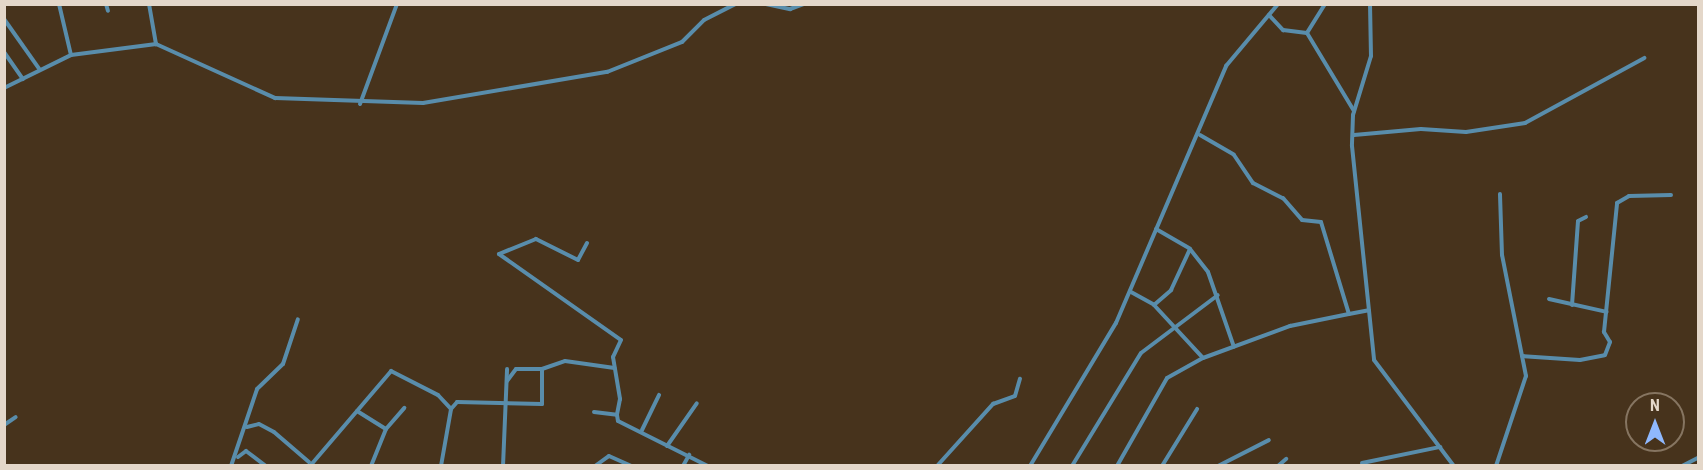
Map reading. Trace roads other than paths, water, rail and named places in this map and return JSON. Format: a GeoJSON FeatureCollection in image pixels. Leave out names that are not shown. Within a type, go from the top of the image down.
{"type":"FeatureCollection","features":[{"type":"Feature","properties":{"kind":"street"},"geometry":{"type":"LineString","coordinates":[[59,4],[70,55]]}},
{"type":"Feature","properties":{"kind":"street"},"geometry":{"type":"LineString","coordinates":[[106,4],[108,11]]}},
{"type":"Feature","properties":{"kind":"street"},"geometry":{"type":"LineString","coordinates":[[149,4],[156,44]]}},
{"type":"Feature","properties":{"kind":"street"},"geometry":{"type":"LineString","coordinates":[[360,104],[397,4]]}},
{"type":"Feature","properties":{"kind":"street"},"geometry":{"type":"LineString","coordinates":[[4,88],[70,55],[156,44],[275,98],[360,104],[460,98],[607,72],[682,42],[704,20],[736,4]]}},
{"type":"Feature","properties":{"kind":"street"},"geometry":{"type":"LineString","coordinates":[[766,4],[790,9],[804,4]]}},
{"type":"Feature","properties":{"kind":"street"},"geometry":{"type":"LineString","coordinates":[[1030,465],[1131,291],[1155,229],[1200,135],[1200,120],[1226,66],[1278,4]]}},
{"type":"Feature","properties":{"kind":"street"},"geometry":{"type":"LineString","coordinates":[[1307,33],[1325,4]]}},
{"type":"Feature","properties":{"kind":"street"},"geometry":{"type":"LineString","coordinates":[[1370,4],[1371,56],[1354,111],[1354,135],[1369,310],[1380,374],[1454,465]]}},
{"type":"Feature","properties":{"kind":"street"},"geometry":{"type":"LineString","coordinates":[[1269,15],[1283,30],[1307,33]]}},
{"type":"Feature","properties":{"kind":"street"},"geometry":{"type":"LineString","coordinates":[[4,19],[40,70]]}},
{"type":"Feature","properties":{"kind":"street"},"geometry":{"type":"LineString","coordinates":[[1307,33],[1354,111]]}},
{"type":"Feature","properties":{"kind":"street"},"geometry":{"type":"LineString","coordinates":[[4,52],[23,79]]}},
{"type":"Feature","properties":{"kind":"street"},"geometry":{"type":"LineString","coordinates":[[1354,135],[1421,129],[1466,132],[1525,123],[1644,58]]}},
{"type":"Feature","properties":{"kind":"street"},"geometry":{"type":"LineString","coordinates":[[1200,135],[1234,155],[1253,183],[1282,198],[1302,220],[1321,222],[1349,314]]}},
{"type":"Feature","properties":{"kind":"street"},"geometry":{"type":"LineString","coordinates":[[1496,465],[1526,382],[1502,255],[1500,194]]}},
{"type":"Feature","properties":{"kind":"street"},"geometry":{"type":"LineString","coordinates":[[1522,356],[1602,357],[1610,342],[1604,335],[1617,203],[1629,196],[1671,195]]}},
{"type":"Feature","properties":{"kind":"street"},"geometry":{"type":"LineString","coordinates":[[1572,305],[1578,221],[1586,217]]}},
{"type":"Feature","properties":{"kind":"street"},"geometry":{"type":"LineString","coordinates":[[1155,229],[1190,249],[1218,295],[1234,348]]}},
{"type":"Feature","properties":{"kind":"street"},"geometry":{"type":"LineString","coordinates":[[587,243],[578,260],[536,238],[499,254],[621,340],[615,368],[617,415]]}},
{"type":"Feature","properties":{"kind":"street"},"geometry":{"type":"LineString","coordinates":[[1154,305],[1171,290],[1190,249]]}},
{"type":"Feature","properties":{"kind":"street"},"geometry":{"type":"LineString","coordinates":[[1131,291],[1154,305],[1203,358]]}},
{"type":"Feature","properties":{"kind":"street"},"geometry":{"type":"LineString","coordinates":[[1072,465],[1141,353],[1172,327],[1218,295]]}},
{"type":"Feature","properties":{"kind":"street"},"geometry":{"type":"LineString","coordinates":[[1548,299],[1607,312]]}},
{"type":"Feature","properties":{"kind":"street"},"geometry":{"type":"LineString","coordinates":[[1117,465],[1167,378],[1203,358],[1290,326],[1369,310]]}},
{"type":"Feature","properties":{"kind":"street"},"geometry":{"type":"LineString","coordinates":[[231,465],[246,428],[257,389],[282,366],[298,319]]}},
{"type":"Feature","properties":{"kind":"street"},"geometry":{"type":"LineString","coordinates":[[507,381],[516,369],[542,369],[572,361],[615,368]]}},
{"type":"Feature","properties":{"kind":"street"},"geometry":{"type":"LineString","coordinates":[[503,465],[507,369]]}},
{"type":"Feature","properties":{"kind":"street"},"geometry":{"type":"LineString","coordinates":[[441,465],[451,409],[457,402],[542,404],[542,369]]}},
{"type":"Feature","properties":{"kind":"street"},"geometry":{"type":"LineString","coordinates":[[246,428],[259,424],[274,432],[309,464],[338,438],[357,411],[391,371],[438,394],[451,409]]}},
{"type":"Feature","properties":{"kind":"street"},"geometry":{"type":"LineString","coordinates":[[937,465],[996,402],[1015,396],[1020,379]]}},
{"type":"Feature","properties":{"kind":"street"},"geometry":{"type":"LineString","coordinates":[[642,430],[659,395]]}},
{"type":"Feature","properties":{"kind":"street"},"geometry":{"type":"LineString","coordinates":[[667,446],[697,403]]}},
{"type":"Feature","properties":{"kind":"street"},"geometry":{"type":"LineString","coordinates":[[371,465],[386,429],[404,408]]}},
{"type":"Feature","properties":{"kind":"street"},"geometry":{"type":"LineString","coordinates":[[1162,465],[1197,409]]}},
{"type":"Feature","properties":{"kind":"street"},"geometry":{"type":"LineString","coordinates":[[357,411],[386,429]]}},
{"type":"Feature","properties":{"kind":"street"},"geometry":{"type":"LineString","coordinates":[[594,412],[617,415],[667,446],[708,465]]}},
{"type":"Feature","properties":{"kind":"street"},"geometry":{"type":"LineString","coordinates":[[4,425],[16,417]]}},
{"type":"Feature","properties":{"kind":"street"},"geometry":{"type":"LineString","coordinates":[[1218,465],[1269,440]]}},
{"type":"Feature","properties":{"kind":"street"},"geometry":{"type":"LineString","coordinates":[[1362,463],[1440,447]]}},
{"type":"Feature","properties":{"kind":"street"},"geometry":{"type":"LineString","coordinates":[[235,459],[246,451],[266,465]]}},
{"type":"Feature","properties":{"kind":"street"},"geometry":{"type":"LineString","coordinates":[[683,465],[689,455]]}},
{"type":"Feature","properties":{"kind":"street"},"geometry":{"type":"LineString","coordinates":[[595,465],[609,456],[631,465]]}},
{"type":"Feature","properties":{"kind":"street"},"geometry":{"type":"LineString","coordinates":[[1682,465],[1698,458]]}},
{"type":"Feature","properties":{"kind":"street"},"geometry":{"type":"LineString","coordinates":[[1278,465],[1286,459]]}}]}
